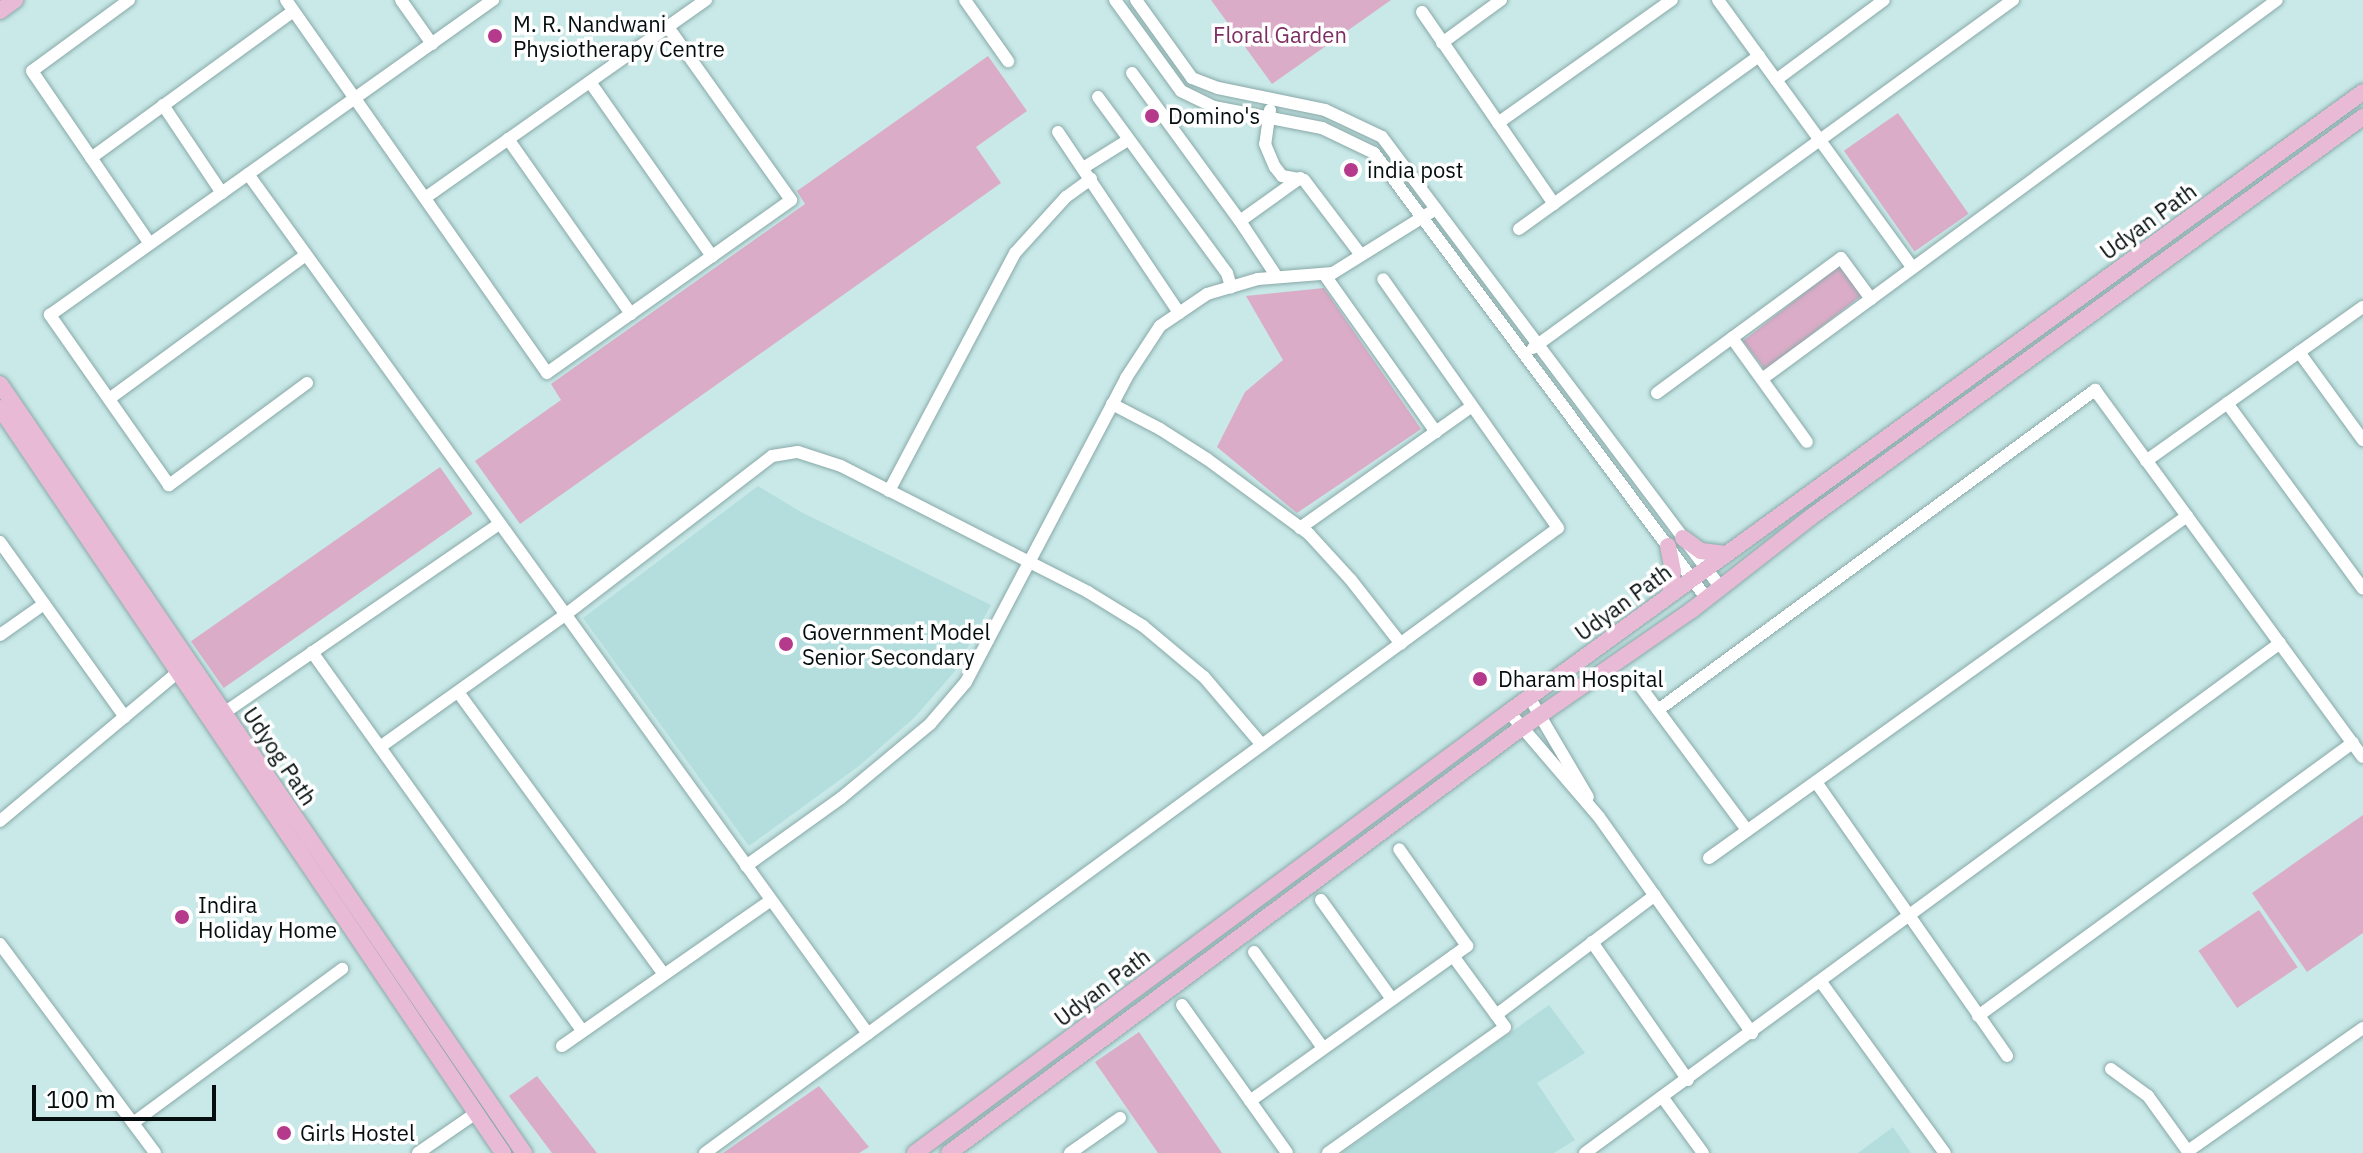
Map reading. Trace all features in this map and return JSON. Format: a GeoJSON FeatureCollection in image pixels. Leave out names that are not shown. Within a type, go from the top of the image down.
{"type":"FeatureCollection","features":[{"type":"Feature","properties":{"kind":"main road"},"geometry":{"type":"LineString","coordinates":[[0,11],[15,0]]}},
{"type":"Feature","properties":{"kind":"main road","name":"Udyan Path"},"geometry":{"type":"LineString","coordinates":[[915,1153],[1529,697],[2363,92]]}},
{"type":"Feature","properties":{"kind":"main road","name":"Udyan Path"},"geometry":{"type":"LineString","coordinates":[[949,1153],[1520,729],[1707,599],[1811,517],[2363,117]]}},
{"type":"Feature","properties":{"kind":"main road","name":"Udyog Path"},"geometry":{"type":"LineString","coordinates":[[0,384],[524,1153]]}},
{"type":"Feature","properties":{"kind":"main road","name":"Udyog Path"},"geometry":{"type":"LineString","coordinates":[[0,408],[503,1153]]}},
{"type":"Feature","properties":{"kind":"main road"},"geometry":{"type":"LineString","coordinates":[[1683,538],[1701,551],[1726,554]]}},
{"type":"Feature","properties":{"kind":"main road"},"geometry":{"type":"LineString","coordinates":[[1668,546],[1673,571],[1670,595]]}},
{"type":"Feature","properties":{"kind":"street"},"geometry":{"type":"LineString","coordinates":[[129,0],[32,71],[150,244]]}},
{"type":"Feature","properties":{"kind":"street"},"geometry":{"type":"LineString","coordinates":[[401,0],[432,44]]}},
{"type":"Feature","properties":{"kind":"street"},"geometry":{"type":"LineString","coordinates":[[307,383],[169,485],[50,315],[493,0]]}},
{"type":"Feature","properties":{"kind":"street"},"geometry":{"type":"LineString","coordinates":[[425,198],[706,0]]}},
{"type":"Feature","properties":{"kind":"street"},"geometry":{"type":"LineString","coordinates":[[965,0],[1008,61]]}},
{"type":"Feature","properties":{"kind":"street"},"geometry":{"type":"LineString","coordinates":[[1115,0],[1181,91],[1214,107],[1322,128],[1374,153],[1707,599]]}},
{"type":"Feature","properties":{"kind":"street"},"geometry":{"type":"LineString","coordinates":[[1136,0],[1192,78],[1218,88],[1325,110],[1382,137],[1721,588]]}},
{"type":"Feature","properties":{"kind":"street"},"geometry":{"type":"LineString","coordinates":[[1442,43],[1501,0]]}},
{"type":"Feature","properties":{"kind":"street"},"geometry":{"type":"LineString","coordinates":[[1498,123],[1672,0]]}},
{"type":"Feature","properties":{"kind":"street"},"geometry":{"type":"LineString","coordinates":[[1776,80],[1884,0]]}},
{"type":"Feature","properties":{"kind":"street"},"geometry":{"type":"LineString","coordinates":[[1524,354],[2011,0]]}},
{"type":"Feature","properties":{"kind":"street"},"geometry":{"type":"LineString","coordinates":[[1762,379],[2277,0]]}},
{"type":"Feature","properties":{"kind":"street"},"geometry":{"type":"LineString","coordinates":[[1724,2],[1776,80],[1913,268]]}},
{"type":"Feature","properties":{"kind":"street"},"geometry":{"type":"LineString","coordinates":[[91,158],[289,5],[547,373],[791,200],[668,27]]}},
{"type":"Feature","properties":{"kind":"street"},"geometry":{"type":"LineString","coordinates":[[1422,12],[1554,204]]}},
{"type":"Feature","properties":{"kind":"street"},"geometry":{"type":"LineString","coordinates":[[1519,229],[1759,56]]}},
{"type":"Feature","properties":{"kind":"street"},"geometry":{"type":"LineString","coordinates":[[1132,73],[1277,277]]}},
{"type":"Feature","properties":{"kind":"street"},"geometry":{"type":"LineString","coordinates":[[590,82],[712,256]]}},
{"type":"Feature","properties":{"kind":"street"},"geometry":{"type":"LineString","coordinates":[[1098,97],[1227,273],[1231,287]]}},
{"type":"Feature","properties":{"kind":"street"},"geometry":{"type":"LineString","coordinates":[[1272,99],[1264,136],[1267,152],[1282,176],[1300,178],[1361,255]]}},
{"type":"Feature","properties":{"kind":"street"},"geometry":{"type":"LineString","coordinates":[[163,105],[222,193]]}},
{"type":"Feature","properties":{"kind":"street"},"geometry":{"type":"LineString","coordinates":[[1058,132],[1179,313]]}},
{"type":"Feature","properties":{"kind":"street"},"geometry":{"type":"LineString","coordinates":[[508,139],[631,314]]}},
{"type":"Feature","properties":{"kind":"street"},"geometry":{"type":"LineString","coordinates":[[889,491],[1015,253],[1087,174],[1128,140]]}},
{"type":"Feature","properties":{"kind":"street"},"geometry":{"type":"LineString","coordinates":[[248,174],[868,1034]]}},
{"type":"Feature","properties":{"kind":"street"},"geometry":{"type":"LineString","coordinates":[[1240,221],[1300,178]]}},
{"type":"Feature","properties":{"kind":"street"},"geometry":{"type":"LineString","coordinates":[[746,866],[841,798],[930,724],[966,682],[1112,404],[1160,326],[1207,294],[1277,277],[1333,273],[1436,209]]}},
{"type":"Feature","properties":{"kind":"street"},"geometry":{"type":"LineString","coordinates":[[109,399],[306,255]]}},
{"type":"Feature","properties":{"kind":"street"},"geometry":{"type":"LineString","coordinates":[[1657,393],[1841,258],[1871,299]]}},
{"type":"Feature","properties":{"kind":"street"},"geometry":{"type":"LineString","coordinates":[[1324,274],[1436,432]]}},
{"type":"Feature","properties":{"kind":"street"},"geometry":{"type":"LineString","coordinates":[[705,1153],[1558,528],[1383,279]]}},
{"type":"Feature","properties":{"kind":"street"},"geometry":{"type":"LineString","coordinates":[[2146,461],[2363,307]]}},
{"type":"Feature","properties":{"kind":"street"},"geometry":{"type":"LineString","coordinates":[[1732,338],[1807,442]]}},
{"type":"Feature","properties":{"kind":"street"},"geometry":{"type":"LineString","coordinates":[[2299,352],[2363,440]]}},
{"type":"Feature","properties":{"kind":"street"},"geometry":{"type":"LineString","coordinates":[[1658,710],[2095,390],[2363,757]]}},
{"type":"Feature","properties":{"kind":"street"},"geometry":{"type":"LineString","coordinates":[[2227,403],[2363,589]]}},
{"type":"Feature","properties":{"kind":"street"},"geometry":{"type":"LineString","coordinates":[[1112,404],[1172,436],[1300,528],[1351,580],[1401,644]]}},
{"type":"Feature","properties":{"kind":"street"},"geometry":{"type":"LineString","coordinates":[[1300,528],[1471,407]]}},
{"type":"Feature","properties":{"kind":"street"},"geometry":{"type":"LineString","coordinates":[[380,747],[565,615],[772,456],[798,452],[841,466],[1088,592],[1143,626],[1204,677],[1262,745]]}},
{"type":"Feature","properties":{"kind":"street"},"geometry":{"type":"LineString","coordinates":[[1709,858],[2187,516]]}},
{"type":"Feature","properties":{"kind":"street"},"geometry":{"type":"LineString","coordinates":[[224,713],[499,524]]}},
{"type":"Feature","properties":{"kind":"street"},"geometry":{"type":"LineString","coordinates":[[0,542],[125,717]]}},
{"type":"Feature","properties":{"kind":"street"},"geometry":{"type":"LineString","coordinates":[[0,635],[44,604]]}},
{"type":"Feature","properties":{"kind":"street"},"geometry":{"type":"LineString","coordinates":[[1585,1153],[2280,643]]}},
{"type":"Feature","properties":{"kind":"street"},"geometry":{"type":"LineString","coordinates":[[312,652],[582,1031]]}},
{"type":"Feature","properties":{"kind":"street"},"geometry":{"type":"LineString","coordinates":[[0,821],[178,672]]}},
{"type":"Feature","properties":{"kind":"street"},"geometry":{"type":"LineString","coordinates":[[1640,686],[1747,830]]}},
{"type":"Feature","properties":{"kind":"street"},"geometry":{"type":"LineString","coordinates":[[458,692],[664,974]]}},
{"type":"Feature","properties":{"kind":"street"},"geometry":{"type":"LineString","coordinates":[[1529,697],[1542,713],[1599,817]]}},
{"type":"Feature","properties":{"kind":"street"},"geometry":{"type":"LineString","coordinates":[[1509,712],[1520,729],[1599,817],[1752,1033]]}},
{"type":"Feature","properties":{"kind":"street"},"geometry":{"type":"LineString","coordinates":[[1978,1016],[2353,743]]}},
{"type":"Feature","properties":{"kind":"street"},"geometry":{"type":"LineString","coordinates":[[1816,782],[2007,1056]]}},
{"type":"Feature","properties":{"kind":"street"},"geometry":{"type":"LineString","coordinates":[[1250,1101],[1467,946],[1399,849]]}},
{"type":"Feature","properties":{"kind":"street"},"geometry":{"type":"LineString","coordinates":[[1496,1015],[1655,895]]}},
{"type":"Feature","properties":{"kind":"street"},"geometry":{"type":"LineString","coordinates":[[562,1046],[771,900]]}},
{"type":"Feature","properties":{"kind":"street"},"geometry":{"type":"LineString","coordinates":[[1321,900],[1392,999]]}},
{"type":"Feature","properties":{"kind":"street"},"geometry":{"type":"LineString","coordinates":[[1592,942],[1688,1080]]}},
{"type":"Feature","properties":{"kind":"street"},"geometry":{"type":"LineString","coordinates":[[0,944],[155,1153]]}},
{"type":"Feature","properties":{"kind":"street"},"geometry":{"type":"LineString","coordinates":[[1254,952],[1323,1048]]}},
{"type":"Feature","properties":{"kind":"street"},"geometry":{"type":"LineString","coordinates":[[1328,1153],[1505,1027],[1453,956]]}},
{"type":"Feature","properties":{"kind":"street"},"geometry":{"type":"LineString","coordinates":[[133,1123],[342,969]]}},
{"type":"Feature","properties":{"kind":"street"},"geometry":{"type":"LineString","coordinates":[[1821,982],[1945,1153]]}},
{"type":"Feature","properties":{"kind":"street"},"geometry":{"type":"LineString","coordinates":[[1182,1005],[1287,1153]]}},
{"type":"Feature","properties":{"kind":"street"},"geometry":{"type":"LineString","coordinates":[[2111,1069],[2148,1096],[2188,1152],[2363,1028]]}},
{"type":"Feature","properties":{"kind":"street"},"geometry":{"type":"LineString","coordinates":[[1663,1098],[1703,1153]]}},
{"type":"Feature","properties":{"kind":"street"},"geometry":{"type":"LineString","coordinates":[[418,1153],[476,1113]]}},
{"type":"Feature","properties":{"kind":"street"},"geometry":{"type":"LineString","coordinates":[[1071,1153],[1120,1118]]}},
{"type":"Feature","properties":{"kind":"shaded area","name":"Government Model Senior Secondary"},"geometry":{"type":"Polygon","coordinates":[[[758,486],[801,512],[991,605],[955,671],[914,718],[859,766],[749,846],[583,618],[758,486]]]}},
{"type":"Feature","properties":{"kind":"shaded area"},"geometry":{"type":"Polygon","coordinates":[[[1549,1005],[1585,1053],[1537,1083],[1575,1140],[1554,1153],[1342,1153],[1549,1005]]]}},
{"type":"Feature","properties":{"kind":"shaded area"},"geometry":{"type":"Polygon","coordinates":[[[1893,1127],[1911,1153],[1858,1153],[1893,1127]]]}},
{"type":"Feature","properties":{"kind":"green space","name":"Floral Garden"},"geometry":{"type":"Polygon","coordinates":[[[1211,0],[1391,0],[1272,84],[1211,0]]]}},
{"type":"Feature","properties":{"kind":"green space"},"geometry":{"type":"Polygon","coordinates":[[[988,56],[1027,111],[976,147],[1001,183],[520,524],[475,461],[561,400],[551,384],[805,204],[797,191],[988,56]]]}},
{"type":"Feature","properties":{"kind":"green space"},"geometry":{"type":"Polygon","coordinates":[[[1898,113],[1969,214],[1914,252],[1844,151],[1898,113]]]}},
{"type":"Feature","properties":{"kind":"green space"},"geometry":{"type":"Polygon","coordinates":[[[1839,266],[1862,295],[1766,370],[1743,341],[1839,266]]]}},
{"type":"Feature","properties":{"kind":"green space"},"geometry":{"type":"Polygon","coordinates":[[[1324,288],[1421,429],[1297,513],[1217,447],[1245,392],[1283,360],[1246,296],[1324,288]]]}},
{"type":"Feature","properties":{"kind":"green space"},"geometry":{"type":"Polygon","coordinates":[[[440,467],[473,514],[224,688],[191,641],[440,467]]]}},
{"type":"Feature","properties":{"kind":"green space"},"geometry":{"type":"Polygon","coordinates":[[[2363,815],[2363,933],[2307,972],[2252,893],[2363,815]]]}},
{"type":"Feature","properties":{"kind":"green space"},"geometry":{"type":"Polygon","coordinates":[[[2259,910],[2298,967],[2237,1008],[2198,951],[2259,910]]]}},
{"type":"Feature","properties":{"kind":"green space"},"geometry":{"type":"Polygon","coordinates":[[[1139,1032],[1222,1153],[1158,1153],[1095,1062],[1139,1032]]]}},
{"type":"Feature","properties":{"kind":"green space"},"geometry":{"type":"Polygon","coordinates":[[[537,1076],[597,1153],[552,1153],[509,1096],[537,1076]]]}},
{"type":"Feature","properties":{"kind":"green space"},"geometry":{"type":"Polygon","coordinates":[[[819,1086],[869,1147],[859,1153],[723,1153],[819,1086]]]}},
{"type":"Feature","properties":{"kind":"place","name":"M. R. Nandwani Physiotherapy Centre"},"geometry":{"type":"Point","coordinates":[495,36]}},
{"type":"Feature","properties":{"kind":"place","name":"Domino's"},"geometry":{"type":"Point","coordinates":[1152,116]}},
{"type":"Feature","properties":{"kind":"place","name":"india post"},"geometry":{"type":"Point","coordinates":[1351,170]}},
{"type":"Feature","properties":{"kind":"place","name":"Government Model Senior Secondary"},"geometry":{"type":"Point","coordinates":[786,644]}},
{"type":"Feature","properties":{"kind":"place","name":"Dharam Hospital"},"geometry":{"type":"Point","coordinates":[1480,679]}},
{"type":"Feature","properties":{"kind":"place","name":"Indira Holiday Home"},"geometry":{"type":"Point","coordinates":[182,917]}},
{"type":"Feature","properties":{"kind":"place","name":"Girls Hostel"},"geometry":{"type":"Point","coordinates":[284,1133]}}]}
